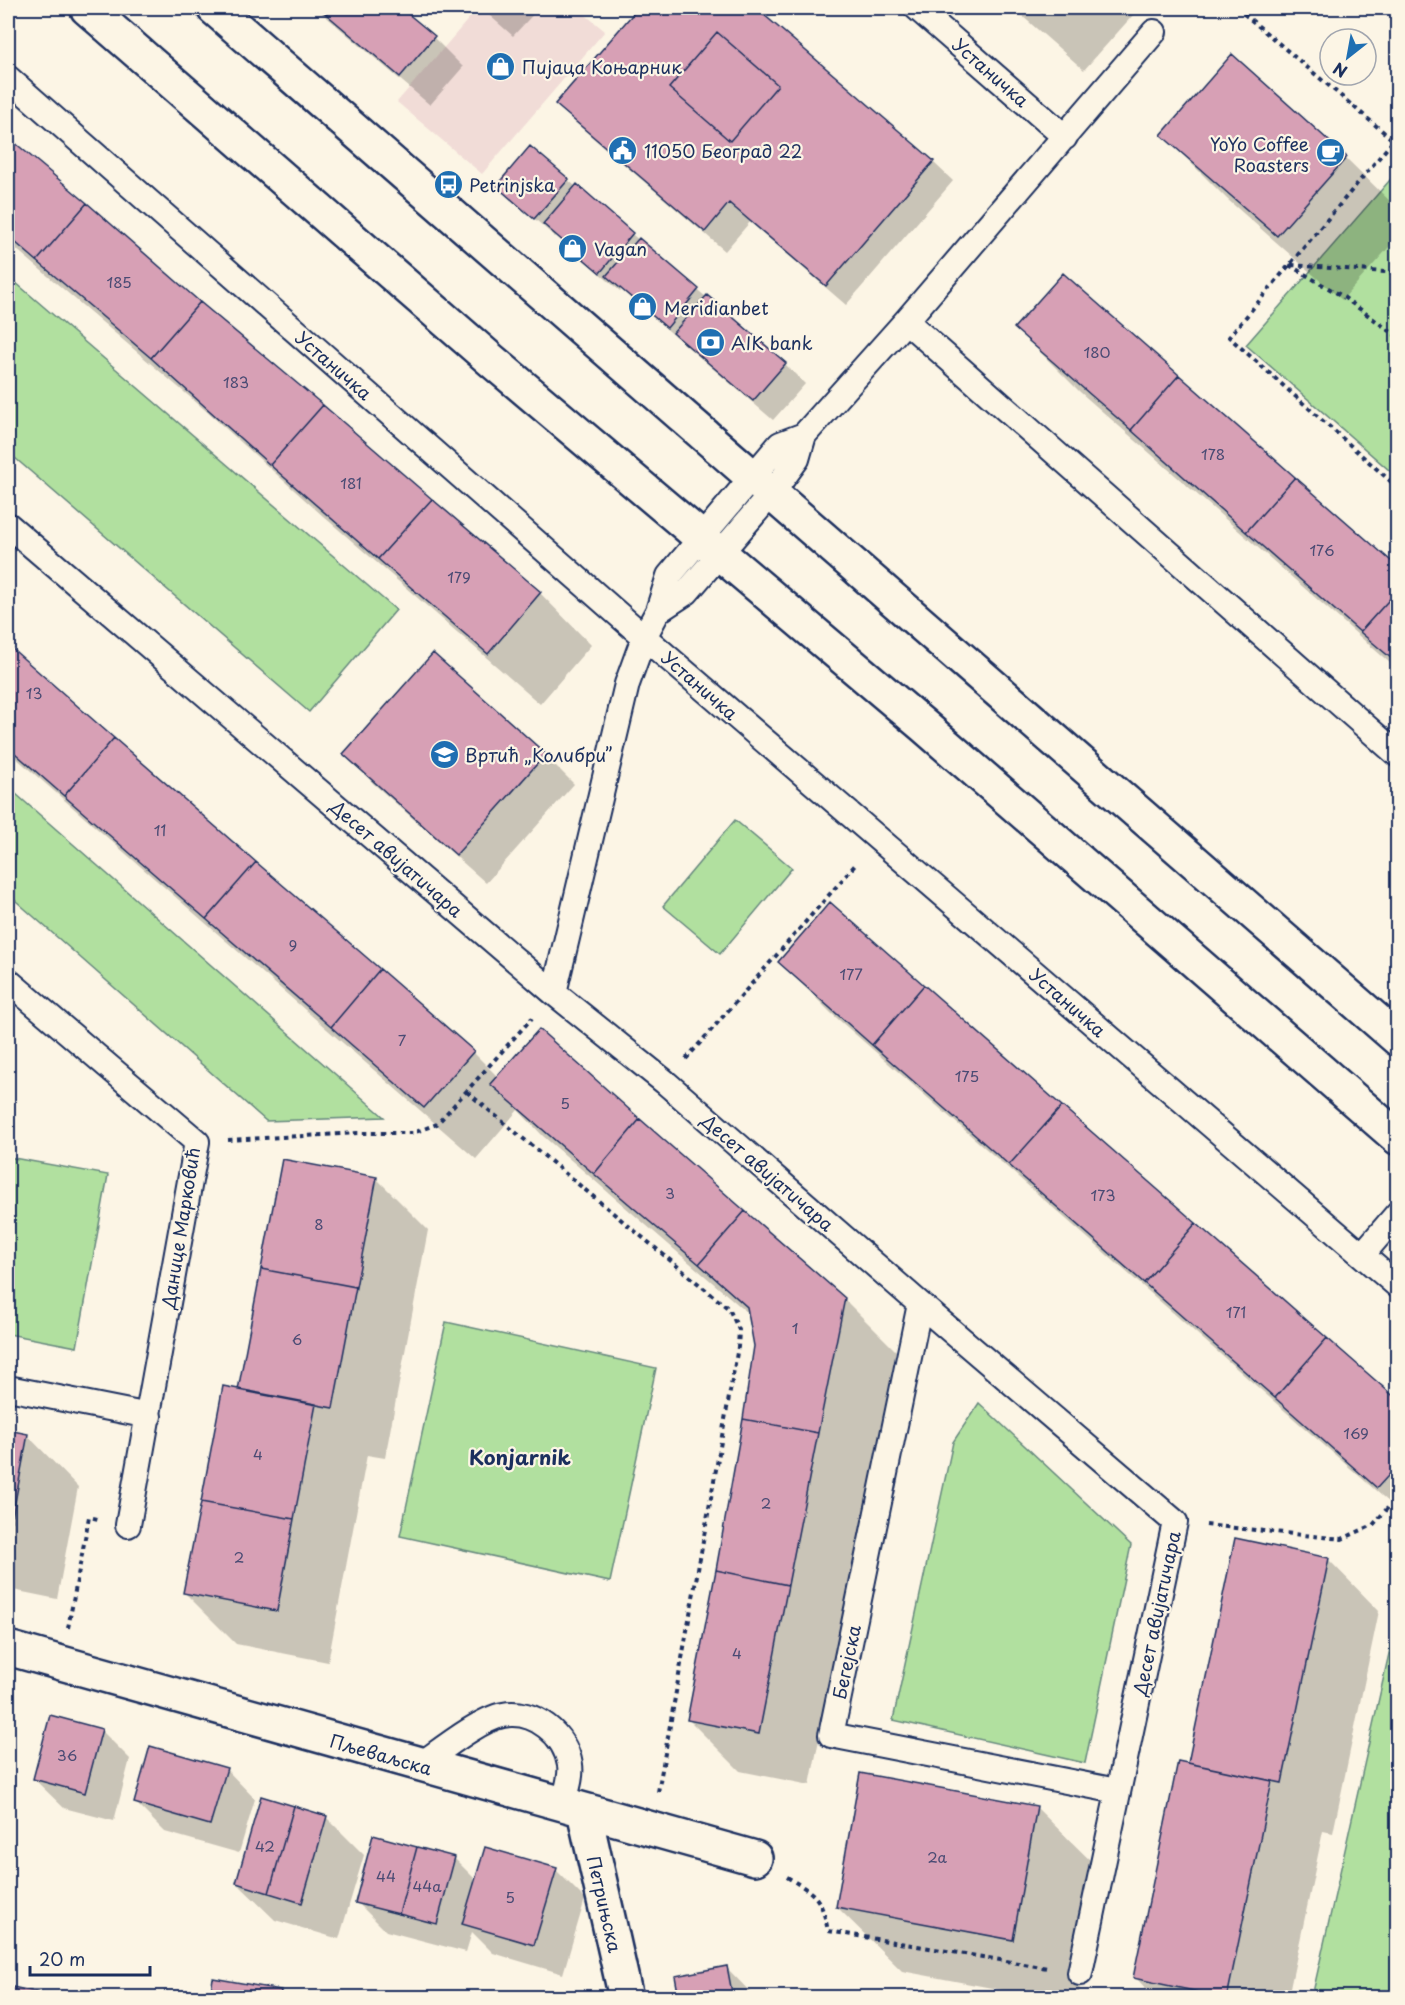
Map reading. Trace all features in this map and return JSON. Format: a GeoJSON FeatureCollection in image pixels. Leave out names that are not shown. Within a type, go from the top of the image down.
{"type":"FeatureCollection","features":[{"type":"Feature","properties":{"kind":"main road"},"geometry":{"type":"LineString","coordinates":[[87,8],[491,360],[933,734],[1398,1138]]}},
{"type":"Feature","properties":{"kind":"main road"},"geometry":{"type":"LineString","coordinates":[[214,8],[1398,1039]]}},
{"type":"Feature","properties":{"kind":"main road","name":"Пљеваљска"},"geometry":{"type":"LineString","coordinates":[[8,1648],[755,1858]]}},
{"type":"Feature","properties":{"kind":"main road","name":"Петрињска"},"geometry":{"type":"LineString","coordinates":[[573,1808],[626,1998]]}},
{"type":"Feature","properties":{"kind":"lane","name":"Устаничка"},"geometry":{"type":"LineString","coordinates":[[917,8],[1065,137]]}},
{"type":"Feature","properties":{"kind":"lane"},"geometry":{"type":"LineString","coordinates":[[554,993],[627,684],[644,637],[658,611],[669,576],[710,547],[763,485],[797,459],[804,435],[906,321],[1154,32]]}},
{"type":"Feature","properties":{"kind":"lane","name":"Устаничка"},"geometry":{"type":"LineString","coordinates":[[8,78],[644,637],[1398,1286]]}},
{"type":"Feature","properties":{"kind":"lane"},"geometry":{"type":"LineString","coordinates":[[906,321],[1398,755]]}},
{"type":"Feature","properties":{"kind":"lane","name":"Десет авијатичара"},"geometry":{"type":"LineString","coordinates":[[8,525],[554,993],[665,1082],[1175,1522],[1080,1973]]}},
{"type":"Feature","properties":{"kind":"lane","name":"Данице Марковић"},"geometry":{"type":"LineString","coordinates":[[8,981],[197,1142],[128,1525]]}},
{"type":"Feature","properties":{"kind":"lane"},"geometry":{"type":"LineString","coordinates":[[1362,1255],[1398,1213]]}},
{"type":"Feature","properties":{"kind":"lane","name":"Бегејска"},"geometry":{"type":"LineString","coordinates":[[920,1304],[831,1735],[1117,1791]]}},
{"type":"Feature","properties":{"kind":"lane"},"geometry":{"type":"LineString","coordinates":[[8,1388],[149,1416]]}},
{"type":"Feature","properties":{"kind":"lane"},"geometry":{"type":"LineString","coordinates":[[420,1765],[483,1722],[503,1715],[528,1715],[549,1727],[563,1742],[570,1766],[573,1808]]}},
{"type":"Feature","properties":{"kind":"path"},"geometry":{"type":"LineString","coordinates":[[1237,8],[1393,140]]}},
{"type":"Feature","properties":{"kind":"path"},"geometry":{"type":"LineString","coordinates":[[1398,135],[1229,337],[1398,488]]}},
{"type":"Feature","properties":{"kind":"path"},"geometry":{"type":"LineString","coordinates":[[1289,265],[1398,273]]}},
{"type":"Feature","properties":{"kind":"path"},"geometry":{"type":"LineString","coordinates":[[1289,265],[1342,296],[1398,337]]}},
{"type":"Feature","properties":{"kind":"path"},"geometry":{"type":"LineString","coordinates":[[665,1082],[879,838]]}},
{"type":"Feature","properties":{"kind":"path"},"geometry":{"type":"LineString","coordinates":[[197,1142],[306,1135],[413,1133],[437,1124],[554,993]]}},
{"type":"Feature","properties":{"kind":"path"},"geometry":{"type":"LineString","coordinates":[[466,1092],[729,1309],[739,1329],[738,1347],[651,1830]]}},
{"type":"Feature","properties":{"kind":"path"},"geometry":{"type":"LineString","coordinates":[[1175,1522],[1342,1539],[1373,1525],[1398,1496]]}},
{"type":"Feature","properties":{"kind":"path"},"geometry":{"type":"LineString","coordinates":[[70,1618],[89,1517]]}},
{"type":"Feature","properties":{"kind":"path"},"geometry":{"type":"LineString","coordinates":[[755,1858],[815,1894],[824,1914],[828,1931],[1080,1973]]}},
{"type":"Feature","properties":{"kind":"shaded area","name":"Пијаца Коњарник"},"geometry":{"type":"Polygon","coordinates":[[[478,8],[577,8],[605,31],[482,174],[397,102],[478,8]]]}},
{"type":"Feature","properties":{"kind":"green space"},"geometry":{"type":"Polygon","coordinates":[[[1397,172],[1397,477],[1246,345],[1397,172]]]}},
{"type":"Feature","properties":{"kind":"green space"},"geometry":{"type":"Polygon","coordinates":[[[8,276],[396,610],[309,712],[8,452],[8,276]]]}},
{"type":"Feature","properties":{"kind":"green space"},"geometry":{"type":"Polygon","coordinates":[[[8,787],[384,1117],[266,1121],[8,894],[8,787]]]}},
{"type":"Feature","properties":{"kind":"green space"},"geometry":{"type":"Polygon","coordinates":[[[735,820],[792,868],[720,954],[663,906],[735,820]]]}},
{"type":"Feature","properties":{"kind":"green space"},"geometry":{"type":"Polygon","coordinates":[[[8,1157],[108,1175],[77,1347],[8,1334],[8,1157]]]}},
{"type":"Feature","properties":{"kind":"green space"},"geometry":{"type":"Polygon","coordinates":[[[446,1322],[656,1368],[610,1582],[400,1536],[446,1322]]]}},
{"type":"Feature","properties":{"kind":"green space"},"geometry":{"type":"Polygon","coordinates":[[[979,1403],[1131,1545],[1085,1763],[893,1720],[953,1442],[979,1403]]]}},
{"type":"Feature","properties":{"kind":"green space"},"geometry":{"type":"Polygon","coordinates":[[[1397,1618],[1397,1997],[1312,1997],[1397,1618]]]}},
{"type":"Feature","properties":{"kind":"building"},"geometry":{"type":"Polygon","coordinates":[[[319,8],[401,8],[435,36],[400,77],[319,8]]]}},
{"type":"Feature","properties":{"kind":"building"},"geometry":{"type":"Polygon","coordinates":[[[638,8],[756,8],[934,161],[826,286],[729,203],[705,232],[555,104],[638,8]],[[717,32],[669,88],[730,141],[778,85],[717,32]]]}},
{"type":"Feature","properties":{"kind":"building"},"geometry":{"type":"Polygon","coordinates":[[[717,32],[778,85],[730,141],[669,88],[717,32]]]}},
{"type":"Feature","properties":{"kind":"building"},"geometry":{"type":"Polygon","coordinates":[[[1232,54],[1347,157],[1277,236],[1161,135],[1232,54]]]}},
{"type":"Feature","properties":{"kind":"building"},"geometry":{"type":"Polygon","coordinates":[[[8,137],[87,203],[37,261],[8,236],[8,137]]]}},
{"type":"Feature","properties":{"kind":"building"},"geometry":{"type":"Polygon","coordinates":[[[530,146],[569,179],[534,219],[496,186],[530,146]]]}},
{"type":"Feature","properties":{"kind":"building"},"geometry":{"type":"Polygon","coordinates":[[[577,184],[633,233],[600,273],[543,224],[577,184]]]}},
{"type":"Feature","properties":{"kind":"building"},"geometry":{"type":"Polygon","coordinates":[[[87,203],[200,302],[151,358],[37,261],[87,203]]]}},
{"type":"Feature","properties":{"kind":"building"},"geometry":{"type":"Polygon","coordinates":[[[639,238],[699,289],[667,328],[606,276],[639,238]]]}},
{"type":"Feature","properties":{"kind":"building"},"geometry":{"type":"Polygon","coordinates":[[[1063,273],[1179,375],[1131,430],[1014,328],[1063,273]]]}},
{"type":"Feature","properties":{"kind":"building"},"geometry":{"type":"Polygon","coordinates":[[[707,295],[786,363],[753,401],[673,333],[707,295]]]}},
{"type":"Feature","properties":{"kind":"building"},"geometry":{"type":"Polygon","coordinates":[[[200,302],[323,405],[270,465],[151,358],[200,302]]]}},
{"type":"Feature","properties":{"kind":"building"},"geometry":{"type":"Polygon","coordinates":[[[1179,375],[1295,477],[1246,532],[1131,430],[1179,375]]]}},
{"type":"Feature","properties":{"kind":"building"},"geometry":{"type":"Polygon","coordinates":[[[323,405],[432,499],[378,559],[270,465],[323,405]]]}},
{"type":"Feature","properties":{"kind":"building"},"geometry":{"type":"Polygon","coordinates":[[[1295,477],[1398,567],[1398,590],[1360,632],[1246,532],[1295,477]]]}},
{"type":"Feature","properties":{"kind":"building"},"geometry":{"type":"Polygon","coordinates":[[[432,499],[541,592],[488,654],[378,559],[432,499]]]}},
{"type":"Feature","properties":{"kind":"building"},"geometry":{"type":"Polygon","coordinates":[[[1398,590],[1398,664],[1360,632],[1398,590]]]}},
{"type":"Feature","properties":{"kind":"building"},"geometry":{"type":"Polygon","coordinates":[[[8,645],[114,738],[64,796],[8,747],[8,645]]]}},
{"type":"Feature","properties":{"kind":"building","name":"Вртић „Колибри”"},"geometry":{"type":"Polygon","coordinates":[[[433,653],[546,754],[456,855],[343,754],[433,653]]]}},
{"type":"Feature","properties":{"kind":"building"},"geometry":{"type":"Polygon","coordinates":[[[114,738],[256,862],[206,919],[64,796],[114,738]]]}},
{"type":"Feature","properties":{"kind":"building"},"geometry":{"type":"Polygon","coordinates":[[[256,862],[380,969],[331,1027],[206,919],[256,862]]]}},
{"type":"Feature","properties":{"kind":"building"},"geometry":{"type":"Polygon","coordinates":[[[830,902],[924,985],[872,1045],[778,962],[830,902]]]}},
{"type":"Feature","properties":{"kind":"building"},"geometry":{"type":"Polygon","coordinates":[[[380,969],[474,1051],[424,1108],[331,1027],[380,969]]]}},
{"type":"Feature","properties":{"kind":"building"},"geometry":{"type":"Polygon","coordinates":[[[924,985],[1062,1106],[1009,1165],[872,1045],[924,985]]]}},
{"type":"Feature","properties":{"kind":"building"},"geometry":{"type":"Polygon","coordinates":[[[539,1029],[640,1119],[594,1174],[490,1084],[539,1029]]]}},
{"type":"Feature","properties":{"kind":"building"},"geometry":{"type":"Polygon","coordinates":[[[1062,1106],[1196,1223],[1144,1283],[1009,1165],[1062,1106]]]}},
{"type":"Feature","properties":{"kind":"building"},"geometry":{"type":"Polygon","coordinates":[[[640,1119],[745,1211],[699,1264],[594,1174],[640,1119]]]}},
{"type":"Feature","properties":{"kind":"building"},"geometry":{"type":"Polygon","coordinates":[[[282,1159],[377,1177],[356,1287],[261,1269],[282,1159]]]}},
{"type":"Feature","properties":{"kind":"building"},"geometry":{"type":"Polygon","coordinates":[[[745,1211],[845,1298],[818,1433],[743,1419],[754,1346],[747,1307],[699,1264],[745,1211]]]}},
{"type":"Feature","properties":{"kind":"building"},"geometry":{"type":"Polygon","coordinates":[[[1196,1223],[1327,1338],[1275,1398],[1144,1283],[1196,1223]]]}},
{"type":"Feature","properties":{"kind":"building"},"geometry":{"type":"Polygon","coordinates":[[[261,1269],[356,1287],[333,1408],[238,1390],[261,1269]]]}},
{"type":"Feature","properties":{"kind":"building"},"geometry":{"type":"Polygon","coordinates":[[[1327,1338],[1398,1400],[1398,1465],[1377,1488],[1275,1398],[1327,1338]]]}},
{"type":"Feature","properties":{"kind":"building"},"geometry":{"type":"Polygon","coordinates":[[[223,1386],[316,1404],[294,1519],[201,1502],[223,1386]]]}},
{"type":"Feature","properties":{"kind":"building"},"geometry":{"type":"Polygon","coordinates":[[[743,1419],[818,1433],[788,1585],[716,1570],[743,1419]]]}},
{"type":"Feature","properties":{"kind":"building"},"geometry":{"type":"Polygon","coordinates":[[[8,1430],[28,1434],[8,1539],[8,1430]]]}},
{"type":"Feature","properties":{"kind":"building"},"geometry":{"type":"Polygon","coordinates":[[[201,1502],[294,1519],[277,1611],[183,1593],[201,1502]]]}},
{"type":"Feature","properties":{"kind":"building"},"geometry":{"type":"Polygon","coordinates":[[[1235,1538],[1329,1558],[1282,1783],[1188,1763],[1235,1538]]]}},
{"type":"Feature","properties":{"kind":"building"},"geometry":{"type":"Polygon","coordinates":[[[716,1570],[788,1585],[759,1734],[687,1720],[716,1570]]]}},
{"type":"Feature","properties":{"kind":"building"},"geometry":{"type":"Polygon","coordinates":[[[50,1715],[102,1729],[85,1793],[33,1779],[50,1715]]]}},
{"type":"Feature","properties":{"kind":"building"},"geometry":{"type":"Polygon","coordinates":[[[150,1746],[227,1768],[210,1825],[134,1803],[150,1746]]]}},
{"type":"Feature","properties":{"kind":"building"},"geometry":{"type":"Polygon","coordinates":[[[1178,1761],[1272,1781],[1227,1998],[1133,1978],[1178,1761]]]}},
{"type":"Feature","properties":{"kind":"building"},"geometry":{"type":"Polygon","coordinates":[[[860,1773],[1037,1806],[1013,1940],[836,1907],[860,1773]]]}},
{"type":"Feature","properties":{"kind":"building"},"geometry":{"type":"Polygon","coordinates":[[[261,1796],[294,1806],[269,1893],[236,1883],[261,1796]]]}},
{"type":"Feature","properties":{"kind":"building"},"geometry":{"type":"Polygon","coordinates":[[[294,1806],[327,1816],[302,1903],[269,1893],[294,1806]]]}},
{"type":"Feature","properties":{"kind":"building"},"geometry":{"type":"Polygon","coordinates":[[[373,1835],[417,1847],[399,1914],[355,1903],[373,1835]]]}},
{"type":"Feature","properties":{"kind":"building"},"geometry":{"type":"Polygon","coordinates":[[[417,1847],[455,1857],[437,1924],[399,1914],[417,1847]]]}},
{"type":"Feature","properties":{"kind":"building"},"geometry":{"type":"Polygon","coordinates":[[[485,1847],[557,1868],[534,1945],[462,1924],[485,1847]]]}},
{"type":"Feature","properties":{"kind":"building"},"geometry":{"type":"Polygon","coordinates":[[[727,1966],[733,1998],[679,1998],[675,1976],[727,1966]]]}},
{"type":"Feature","properties":{"kind":"building"},"geometry":{"type":"Polygon","coordinates":[[[213,1978],[281,1990],[280,1998],[210,1998],[213,1978]]]}},
{"type":"Feature","properties":{"kind":"building"},"geometry":{"type":"Polygon","coordinates":[[[8,1986],[36,1992],[35,1998],[8,1998],[8,1986]]]}},
{"type":"Feature","properties":{"kind":"building"},"geometry":{"type":"Polygon","coordinates":[[[36,1992],[66,1998],[35,1998],[36,1992]]]}},
{"type":"Feature","properties":{"kind":"place","name":"Пијаца Коњарник"},"geometry":{"type":"Point","coordinates":[501,66]}},
{"type":"Feature","properties":{"kind":"place","name":"11050 Београд 22"},"geometry":{"type":"Point","coordinates":[623,150]}},
{"type":"Feature","properties":{"kind":"place","name":"YoYo Coffee Roasters"},"geometry":{"type":"Point","coordinates":[1330,153]}},
{"type":"Feature","properties":{"kind":"place","name":"Petrinjska"},"geometry":{"type":"Point","coordinates":[448,184]}},
{"type":"Feature","properties":{"kind":"place","name":"Vagan"},"geometry":{"type":"Point","coordinates":[573,248]}},
{"type":"Feature","properties":{"kind":"place","name":"Meridianbet"},"geometry":{"type":"Point","coordinates":[643,307]}},
{"type":"Feature","properties":{"kind":"place","name":"AIK bank"},"geometry":{"type":"Point","coordinates":[710,342]}},
{"type":"Feature","properties":{"kind":"place","name":"Вртић „Колибри”"},"geometry":{"type":"Point","coordinates":[444,754]}},
{"type":"Feature","properties":{"kind":"district","name":"Konjarnik"},"geometry":{"type":"Point","coordinates":[520,1457]}}]}
